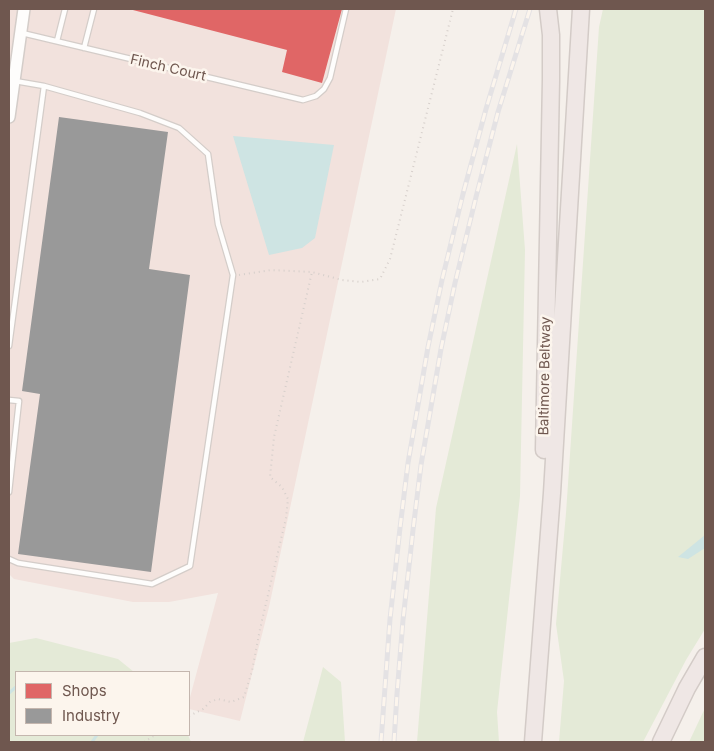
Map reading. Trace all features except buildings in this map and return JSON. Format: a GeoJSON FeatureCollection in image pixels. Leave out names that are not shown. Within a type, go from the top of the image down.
{"type":"FeatureCollection","features":[{"type":"Feature","properties":{"kind":"highway","name":"Baltimore Beltway"},"geometry":{"type":"LineString","coordinates":[[532,742],[544,492],[551,80],[551,35],[548,9]]}},
{"type":"Feature","properties":{"kind":"highway"},"geometry":{"type":"LineString","coordinates":[[532,742],[552,493],[581,9]]}},
{"type":"Feature","properties":{"kind":"highway"},"geometry":{"type":"LineString","coordinates":[[661,742],[687,688],[705,657]]}},
{"type":"Feature","properties":{"kind":"street"},"geometry":{"type":"LineString","coordinates":[[9,117],[24,9]]}},
{"type":"Feature","properties":{"kind":"lane"},"geometry":{"type":"LineString","coordinates":[[57,41],[65,9]]}},
{"type":"Feature","properties":{"kind":"lane"},"geometry":{"type":"LineString","coordinates":[[84,48],[94,9]]}},
{"type":"Feature","properties":{"kind":"lane","name":"Finch Court"},"geometry":{"type":"LineString","coordinates":[[20,33],[304,100],[316,96],[324,89],[330,78],[346,9]]}},
{"type":"Feature","properties":{"kind":"lane"},"geometry":{"type":"LineString","coordinates":[[9,559],[18,563],[152,584],[190,566],[233,276],[218,224],[208,154],[179,128],[140,113],[44,86],[13,81]]}},
{"type":"Feature","properties":{"kind":"lane"},"geometry":{"type":"LineString","coordinates":[[9,346],[44,86]]}},
{"type":"Feature","properties":{"kind":"lane"},"geometry":{"type":"LineString","coordinates":[[9,400],[18,401],[9,492]]}},
{"type":"Feature","properties":{"kind":"path"},"geometry":{"type":"LineString","coordinates":[[233,276],[271,270],[312,272],[342,280],[361,282],[380,279],[390,260],[453,9]]}},
{"type":"Feature","properties":{"kind":"path"},"geometry":{"type":"LineString","coordinates":[[190,716],[218,699],[231,702],[244,697],[252,670],[286,518],[288,499],[282,487],[270,478],[274,437],[312,272]]}},
{"type":"Feature","properties":{"kind":"shaded area"},"geometry":{"type":"Polygon","coordinates":[[[9,9],[396,9],[269,607],[240,721],[190,709],[190,697],[218,593],[169,602],[133,602],[14,579],[9,574],[9,9]]]}},
{"type":"Feature","properties":{"kind":"shaded area"},"geometry":{"type":"Polygon","coordinates":[[[233,136],[334,145],[315,238],[302,248],[269,255],[233,136]]]}},
{"type":"Feature","properties":{"kind":"shaded area"},"geometry":{"type":"Polygon","coordinates":[[[705,535],[705,548],[688,559],[678,557],[705,535]]]}},
{"type":"Feature","properties":{"kind":"green space"},"geometry":{"type":"Polygon","coordinates":[[[603,9],[705,9],[705,629],[686,660],[643,742],[559,742],[564,681],[556,624],[566,513],[599,27],[603,9]]]}},
{"type":"Feature","properties":{"kind":"green space"},"geometry":{"type":"Polygon","coordinates":[[[517,144],[525,250],[520,496],[497,712],[499,742],[417,742],[436,508],[517,144]]]}},
{"type":"Feature","properties":{"kind":"green space"},"geometry":{"type":"Polygon","coordinates":[[[36,638],[118,659],[133,671],[15,671],[15,736],[188,736],[191,742],[9,742],[9,643],[36,638]]]}},
{"type":"Feature","properties":{"kind":"green space"},"geometry":{"type":"Polygon","coordinates":[[[323,667],[341,682],[345,742],[303,742],[323,667]]]}},
{"type":"Feature","properties":{"kind":"green space"},"geometry":{"type":"Polygon","coordinates":[[[705,708],[705,742],[689,742],[705,708]]]}},
{"type":"Feature","properties":{"kind":"waterway"},"geometry":{"type":"LineString","coordinates":[[9,693],[15,688]]}},
{"type":"Feature","properties":{"kind":"waterway"},"geometry":{"type":"LineString","coordinates":[[92,742],[96,736]]}},
{"type":"Feature","properties":{"kind":"railway"},"geometry":{"type":"LineString","coordinates":[[381,742],[390,619],[400,528],[408,463],[428,347],[463,194],[516,9]]}},
{"type":"Feature","properties":{"kind":"railway"},"geometry":{"type":"LineString","coordinates":[[394,742],[403,620],[413,530],[421,465],[441,349],[455,283],[498,112],[530,9]]}}]}
